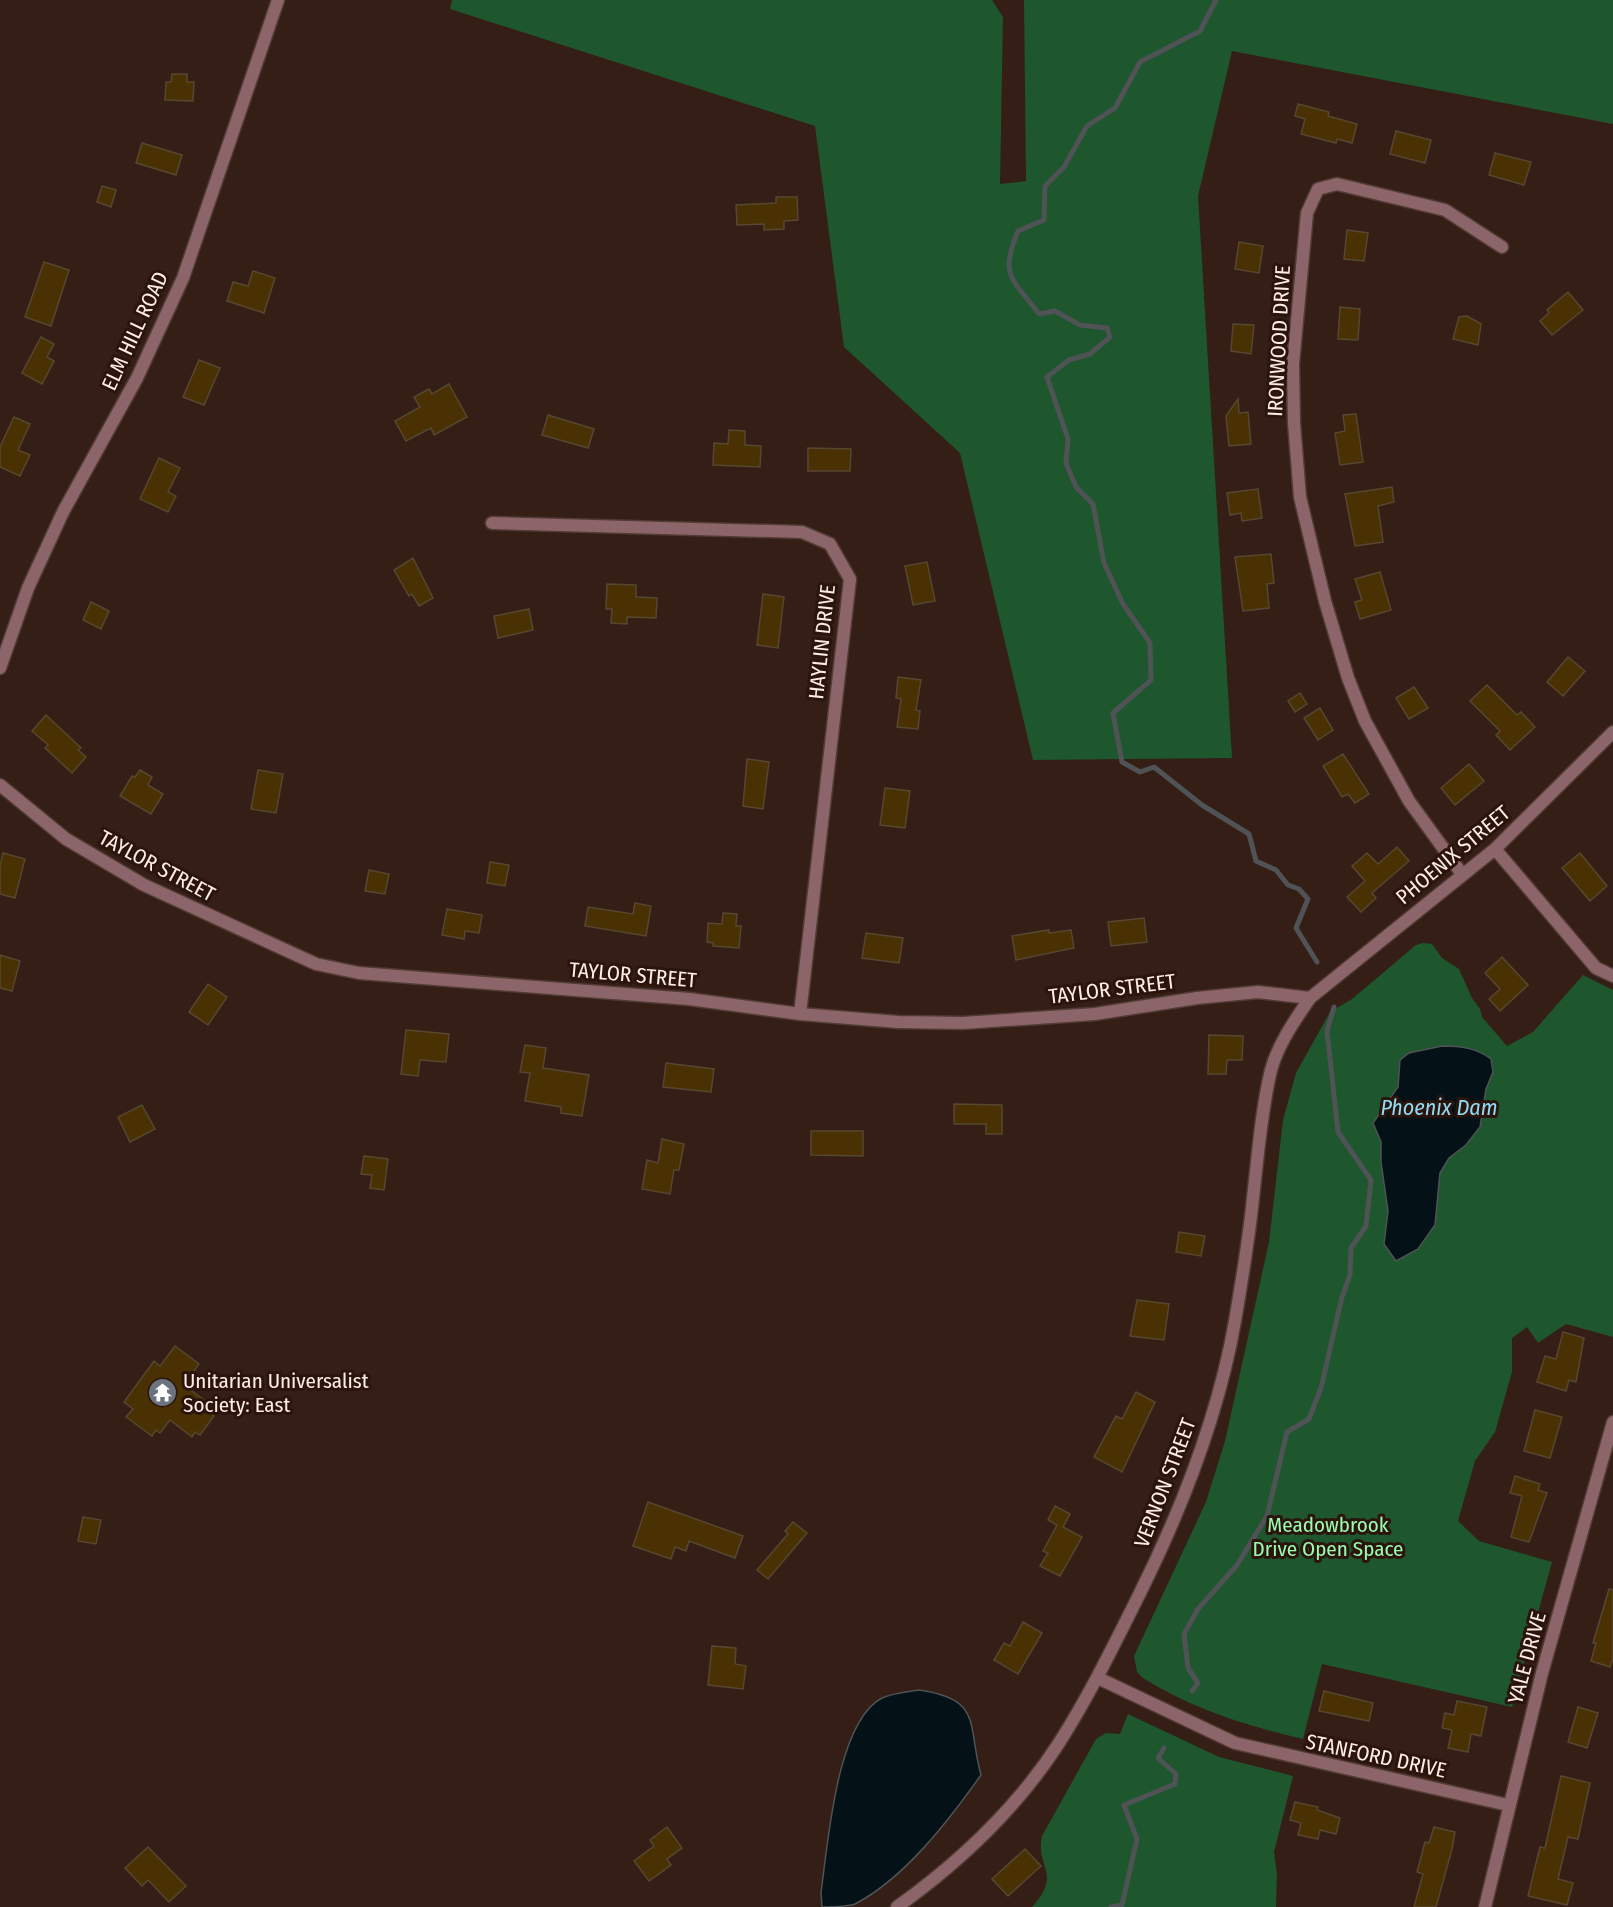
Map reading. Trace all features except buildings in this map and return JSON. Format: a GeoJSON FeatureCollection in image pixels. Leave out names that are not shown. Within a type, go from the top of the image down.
{"type":"FeatureCollection","features":[{"type":"Feature","properties":{"kind":"street","name":"ELM HILL ROAD"},"geometry":{"type":"LineString","coordinates":[[0,668],[28,588],[63,512],[137,378],[183,278],[278,0]]}},
{"type":"Feature","properties":{"kind":"street","name":"IRONWOOD DRIVE"},"geometry":{"type":"LineString","coordinates":[[1462,874],[1409,801],[1365,721],[1348,678],[1325,601],[1300,497],[1294,423],[1293,364],[1307,213],[1318,189],[1337,184],[1445,210],[1502,247]]}},
{"type":"Feature","properties":{"kind":"street","name":"HAYLIN DRIVE"},"geometry":{"type":"LineString","coordinates":[[492,523],[802,532],[830,544],[850,579],[800,1014]]}},
{"type":"Feature","properties":{"kind":"street","name":"PHOENIX STREET"},"geometry":{"type":"LineString","coordinates":[[1310,998],[1495,849],[1613,732]]}},
{"type":"Feature","properties":{"kind":"street","name":"TAYLOR STREET"},"geometry":{"type":"LineString","coordinates":[[0,785],[66,839],[144,885],[316,964],[359,973],[689,999],[800,1014],[898,1022],[963,1023],[1095,1014],[1258,992],[1310,998]]}},
{"type":"Feature","properties":{"kind":"street"},"geometry":{"type":"LineString","coordinates":[[1495,849],[1596,968],[1613,976]]}},
{"type":"Feature","properties":{"kind":"street","name":"VERNON STREET"},"geometry":{"type":"LineString","coordinates":[[897,1907],[933,1881],[974,1846],[1022,1792],[1059,1744],[1098,1678],[1176,1517],[1199,1460],[1220,1389],[1235,1324],[1272,1069],[1281,1046],[1310,998]]}},
{"type":"Feature","properties":{"kind":"street","name":"YALE DRIVE"},"geometry":{"type":"LineString","coordinates":[[1485,1907],[1508,1805],[1613,1422]]}},
{"type":"Feature","properties":{"kind":"street","name":"STANFORD DRIVE"},"geometry":{"type":"LineString","coordinates":[[1098,1678],[1235,1743],[1508,1805]]}},
{"type":"Feature","properties":{"kind":"green space"},"geometry":{"type":"Polygon","coordinates":[[[452,0],[992,0],[1003,17],[1000,184],[1026,181],[1024,0],[1613,0],[1613,124],[1232,51],[1198,196],[1232,758],[1033,760],[960,453],[844,347],[815,126],[450,9],[452,0]]]}},
{"type":"Feature","properties":{"kind":"green space","name":"Meadowbrook Drive Open Space"},"geometry":{"type":"Polygon","coordinates":[[[1432,944],[1442,958],[1459,969],[1482,1017],[1507,1046],[1533,1032],[1583,975],[1613,990],[1613,1337],[1566,1324],[1538,1343],[1527,1327],[1512,1338],[1512,1372],[1495,1432],[1475,1461],[1458,1521],[1479,1541],[1552,1562],[1512,1707],[1322,1664],[1303,1739],[1241,1722],[1181,1699],[1143,1678],[1137,1672],[1134,1656],[1206,1502],[1225,1441],[1269,1242],[1283,1120],[1296,1073],[1330,1012],[1352,999],[1416,945],[1432,944]]]}},
{"type":"Feature","properties":{"kind":"green space"},"geometry":{"type":"Polygon","coordinates":[[[1128,1714],[1219,1757],[1293,1776],[1274,1852],[1277,1873],[1276,1907],[1032,1907],[1046,1886],[1047,1878],[1041,1847],[1042,1836],[1096,1739],[1106,1733],[1120,1734],[1128,1714]]]}},
{"type":"Feature","properties":{"kind":"water","name":"Phoenix Dam"},"geometry":{"type":"Polygon","coordinates":[[[1442,1046],[1462,1047],[1480,1052],[1491,1059],[1493,1072],[1486,1089],[1480,1127],[1466,1145],[1449,1158],[1440,1173],[1435,1225],[1418,1249],[1396,1261],[1384,1244],[1388,1211],[1381,1162],[1381,1142],[1373,1123],[1398,1087],[1400,1060],[1409,1053],[1442,1046]]]}},
{"type":"Feature","properties":{"kind":"water"},"geometry":{"type":"Polygon","coordinates":[[[919,1690],[939,1694],[954,1700],[963,1707],[972,1728],[981,1775],[925,1847],[891,1879],[855,1904],[822,1907],[821,1892],[831,1816],[844,1758],[854,1732],[866,1711],[882,1698],[919,1690]]]}},
{"type":"Feature","properties":{"kind":"waterway"},"geometry":{"type":"LineString","coordinates":[[1216,0],[1200,31],[1140,62],[1115,108],[1087,126],[1064,167],[1045,186],[1044,220],[1018,231],[1009,258],[1009,268],[1015,284],[1039,314],[1055,311],[1080,325],[1107,328],[1110,337],[1090,354],[1069,360],[1047,377],[1068,439],[1066,463],[1076,487],[1093,504],[1104,563],[1123,604],[1150,643],[1151,680],[1113,713],[1122,762],[1140,772],[1154,767],[1202,805],[1249,834],[1256,861],[1276,870],[1288,885],[1299,889],[1308,899],[1296,928],[1317,962]]}},
{"type":"Feature","properties":{"kind":"waterway"},"geometry":{"type":"LineString","coordinates":[[1192,1691],[1198,1683],[1188,1668],[1184,1634],[1198,1609],[1237,1565],[1267,1516],[1287,1432],[1309,1419],[1321,1388],[1342,1297],[1350,1275],[1351,1248],[1366,1226],[1371,1180],[1338,1132],[1327,1031],[1334,1007]]}},
{"type":"Feature","properties":{"kind":"waterway"},"geometry":{"type":"LineString","coordinates":[[1111,1907],[1122,1905],[1137,1839],[1124,1805],[1175,1784],[1176,1774],[1158,1758],[1164,1748]]}},
{"type":"Feature","properties":{"kind":"place","name":"Unitarian Universalist Society: East"},"geometry":{"type":"Point","coordinates":[162,1393]}}]}
